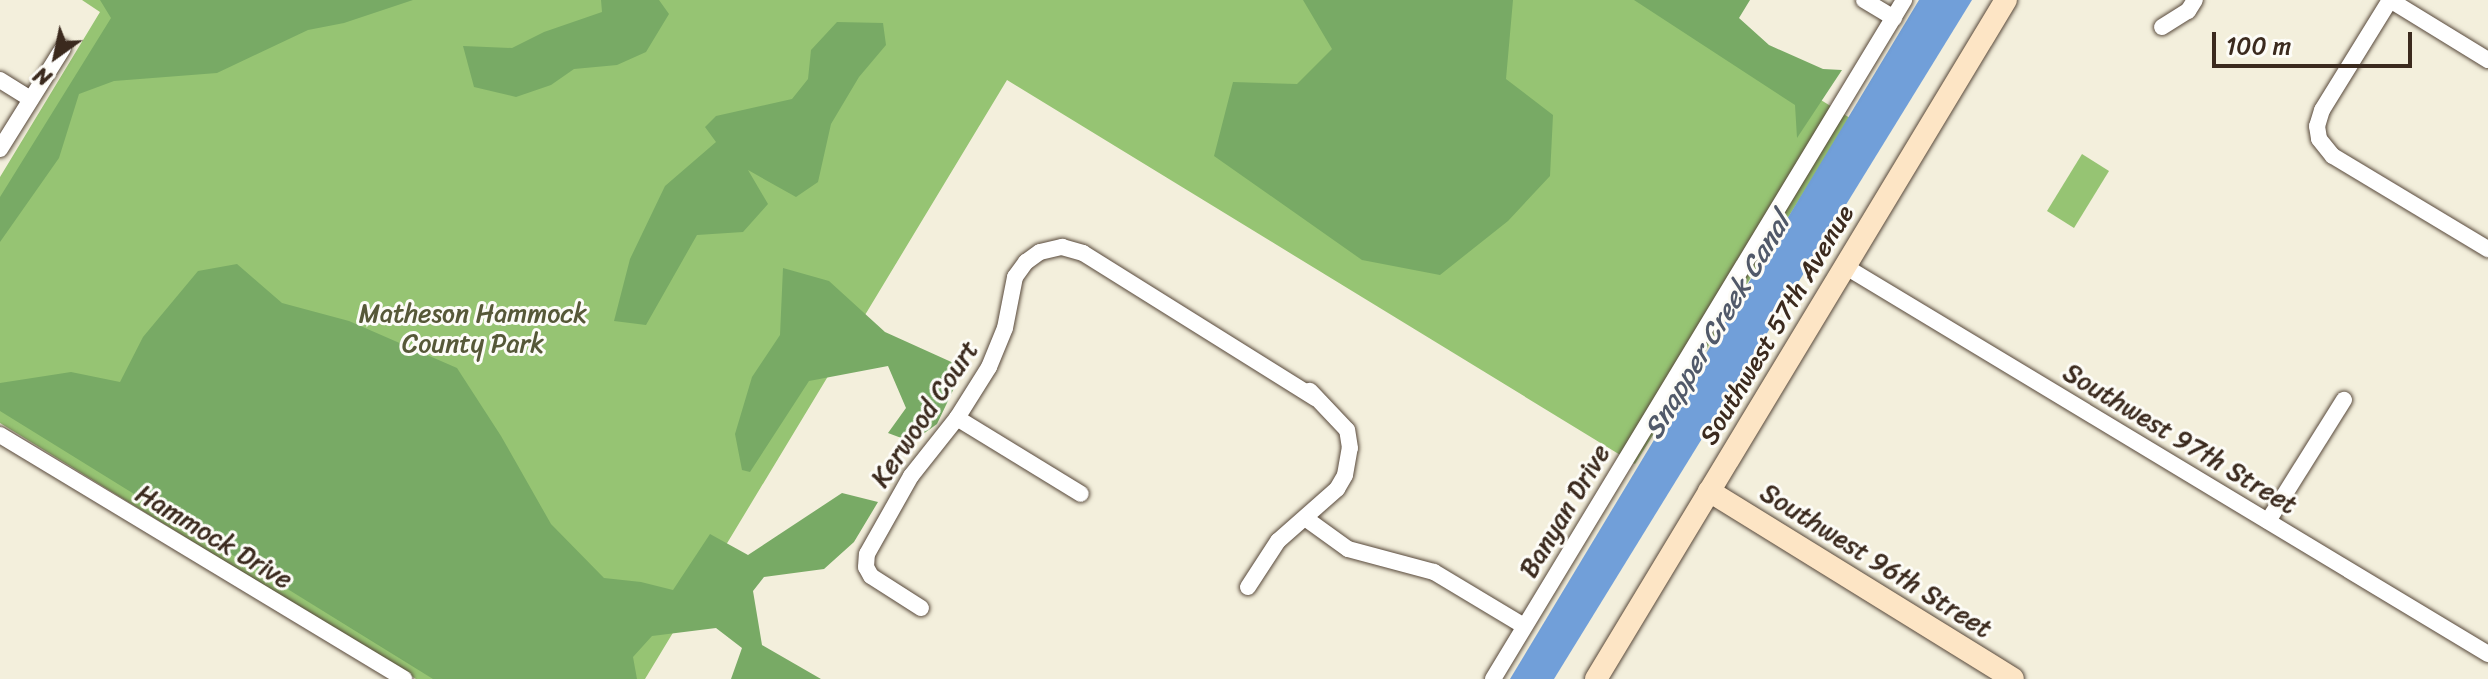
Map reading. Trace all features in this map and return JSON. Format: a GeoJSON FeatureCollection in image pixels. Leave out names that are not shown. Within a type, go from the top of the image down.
{"type":"FeatureCollection","features":[{"type":"Feature","properties":{"kind":"main road","name":"Southwest 57th Avenue"},"geometry":{"type":"LineString","coordinates":[[1596,679],[2006,0]]}},
{"type":"Feature","properties":{"kind":"main road","name":"Southwest 96th Street"},"geometry":{"type":"LineString","coordinates":[[1709,491],[2013,679]]}},
{"type":"Feature","properties":{"kind":"street"},"geometry":{"type":"LineString","coordinates":[[1864,0],[1894,18]]}},
{"type":"Feature","properties":{"kind":"street","name":"Banyan Drive"},"geometry":{"type":"LineString","coordinates":[[1493,679],[1904,0]]}},
{"type":"Feature","properties":{"kind":"street"},"geometry":{"type":"LineString","coordinates":[[2162,27],[2188,11],[2195,0]]}},
{"type":"Feature","properties":{"kind":"street"},"geometry":{"type":"LineString","coordinates":[[2488,60],[2390,0],[2322,110],[2317,133],[2322,145],[2333,156],[2488,249]]}},
{"type":"Feature","properties":{"kind":"street"},"geometry":{"type":"LineString","coordinates":[[0,149],[63,48]]}},
{"type":"Feature","properties":{"kind":"street"},"geometry":{"type":"LineString","coordinates":[[0,80],[31,99]]}},
{"type":"Feature","properties":{"kind":"street","name":"Kerwood Court"},"geometry":{"type":"LineString","coordinates":[[921,608],[876,581],[865,562],[869,548],[902,489],[957,418],[993,360],[1005,328],[1015,277],[1026,262],[1040,252],[1062,247],[1083,253],[1279,375],[1290,378],[1335,415],[1347,430],[1349,458],[1340,485],[1305,518]]}},
{"type":"Feature","properties":{"kind":"street","name":"Southwest 97th Street"},"geometry":{"type":"LineString","coordinates":[[1846,267],[2488,654]]}},
{"type":"Feature","properties":{"kind":"street"},"geometry":{"type":"LineString","coordinates":[[2268,521],[2344,400]]}},
{"type":"Feature","properties":{"kind":"street"},"geometry":{"type":"LineString","coordinates":[[957,418],[1081,494]]}},
{"type":"Feature","properties":{"kind":"street","name":"Hammock Drive"},"geometry":{"type":"LineString","coordinates":[[0,435],[404,679]]}},
{"type":"Feature","properties":{"kind":"street"},"geometry":{"type":"LineString","coordinates":[[1248,587],[1278,541],[1305,518],[1348,549],[1434,572],[1524,626]]}},
{"type":"Feature","properties":{"kind":"green space","name":"Matheson Hammock County Park"},"geometry":{"type":"Polygon","coordinates":[[[82,0],[1659,0],[1850,118],[1635,464],[1007,80],[645,679],[416,679],[0,423],[0,177],[100,12],[82,0]]]}},
{"type":"Feature","properties":{"kind":"green space"},"geometry":{"type":"Polygon","coordinates":[[[100,0],[413,0],[344,23],[308,30],[217,73],[114,81],[79,94],[59,158],[0,242],[0,197],[111,18],[100,0]]]}},
{"type":"Feature","properties":{"kind":"green space"},"geometry":{"type":"Polygon","coordinates":[[[601,0],[659,0],[669,14],[646,52],[617,65],[574,69],[551,85],[516,97],[474,87],[463,46],[512,48],[544,32],[602,12],[601,0]]]}},
{"type":"Feature","properties":{"kind":"green space"},"geometry":{"type":"Polygon","coordinates":[[[1303,0],[1513,0],[1506,79],[1553,115],[1550,176],[1508,221],[1440,275],[1362,260],[1214,156],[1233,82],[1297,84],[1332,49],[1303,0]]]}},
{"type":"Feature","properties":{"kind":"green space"},"geometry":{"type":"Polygon","coordinates":[[[1634,0],[1750,0],[1739,18],[1769,45],[1823,69],[1842,70],[1797,138],[1795,105],[1634,0]]]}},
{"type":"Feature","properties":{"kind":"green space"},"geometry":{"type":"Polygon","coordinates":[[[837,22],[883,23],[886,45],[859,77],[831,124],[818,182],[796,197],[748,170],[768,204],[743,232],[697,235],[646,325],[614,321],[630,259],[665,186],[716,142],[705,127],[716,116],[792,99],[808,79],[811,50],[837,22]]]}},
{"type":"Feature","properties":{"kind":"green space"},"geometry":{"type":"Polygon","coordinates":[[[2082,154],[2109,171],[2074,228],[2047,211],[2082,154]]]}},
{"type":"Feature","properties":{"kind":"green space"},"geometry":{"type":"Polygon","coordinates":[[[237,264],[282,303],[349,321],[457,368],[501,436],[551,524],[604,578],[673,590],[710,534],[748,555],[842,493],[878,502],[854,542],[824,569],[764,577],[753,591],[762,645],[821,679],[731,679],[742,648],[716,628],[652,636],[633,657],[637,679],[433,679],[0,411],[0,383],[71,372],[120,382],[143,337],[198,271],[237,264]]]}},
{"type":"Feature","properties":{"kind":"green space"},"geometry":{"type":"Polygon","coordinates":[[[783,268],[829,281],[885,332],[958,365],[956,384],[937,424],[912,442],[888,433],[906,408],[888,366],[809,381],[750,472],[742,470],[735,434],[752,377],[780,335],[783,268]]]}},
{"type":"Feature","properties":{"kind":"water"},"geometry":{"type":"Polygon","coordinates":[[[1919,0],[1972,0],[1554,679],[1510,679],[1919,0]]]}},
{"type":"Feature","properties":{"kind":"water label","name":"Snapper Creek Canal"},"geometry":{"type":"Point","coordinates":[1717,326]}}]}
